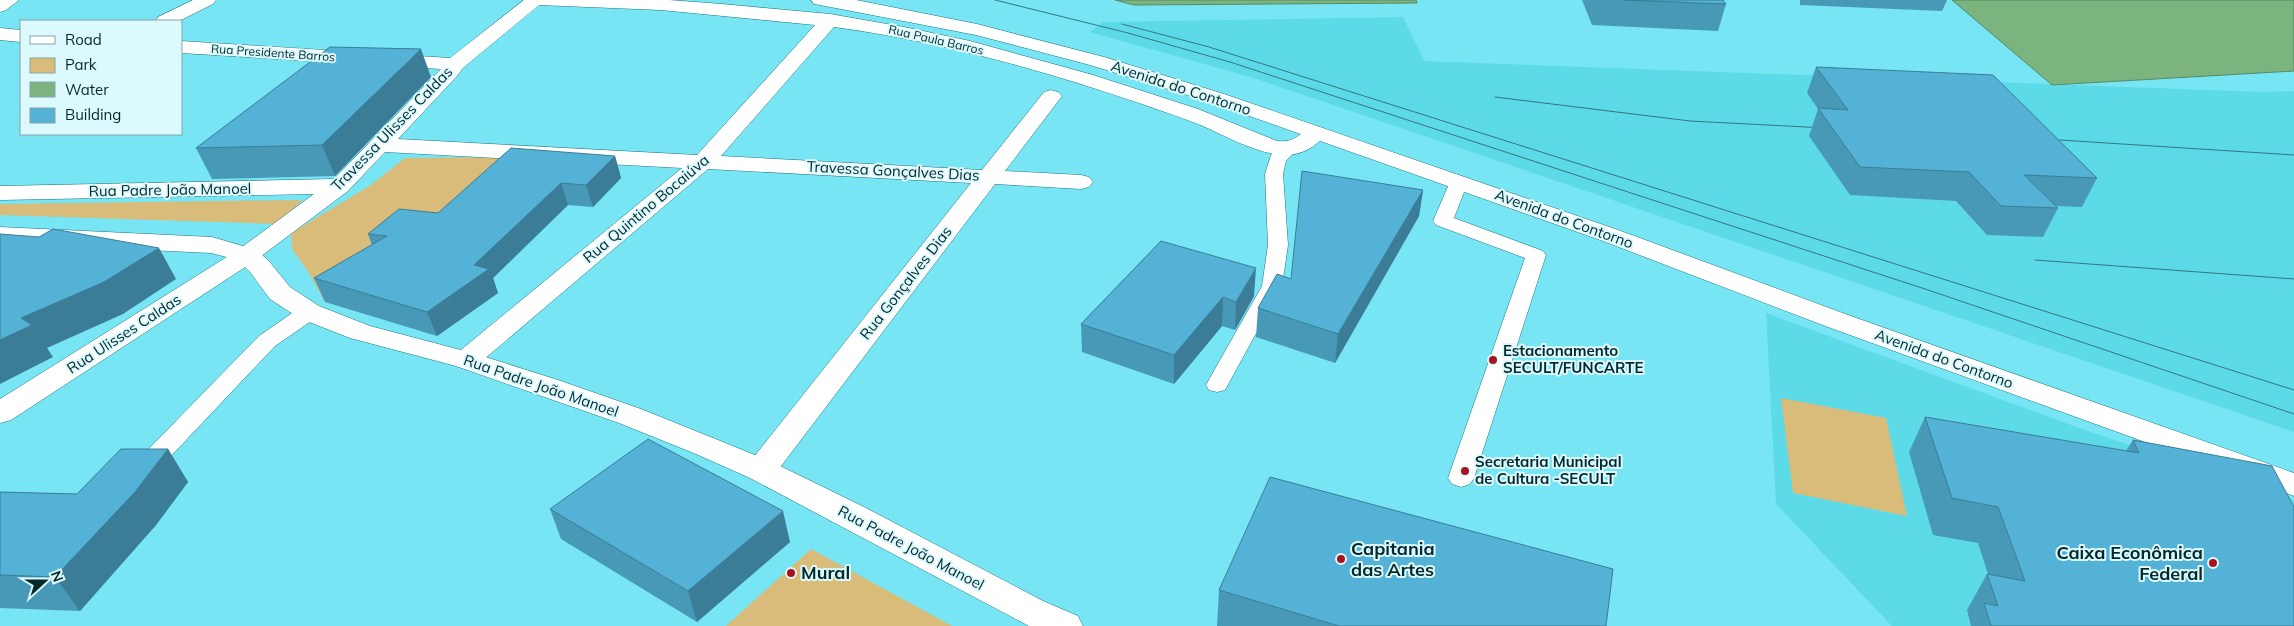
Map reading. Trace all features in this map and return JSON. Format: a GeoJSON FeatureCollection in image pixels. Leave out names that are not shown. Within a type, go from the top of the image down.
{"type":"FeatureCollection","features":[{"type":"Feature","properties":{"kind":"street"},"geometry":{"type":"LineString","coordinates":[[0,6],[10,0]]}},
{"type":"Feature","properties":{"kind":"street"},"geometry":{"type":"LineString","coordinates":[[167,20],[207,0]]}},
{"type":"Feature","properties":{"kind":"street","name":"Rua Paula Barros"},"geometry":{"type":"LineString","coordinates":[[536,0],[620,2],[777,13],[825,10],[894,30],[1021,61],[1139,96],[1193,115],[1261,144],[1288,149]]}},
{"type":"Feature","properties":{"kind":"street","name":"Travessa Ulisses Caldas"},"geometry":{"type":"LineString","coordinates":[[248,255],[340,186],[450,72],[454,64],[536,0]]}},
{"type":"Feature","properties":{"kind":"street","name":"Avenida do Contorno"},"geometry":{"type":"LineString","coordinates":[[825,10],[858,6],[977,30],[1097,61],[1217,98],[1612,236],[1838,321],[2294,485]]}},
{"type":"Feature","properties":{"kind":"street","name":"Rua Quintino Bocaiúva"},"geometry":{"type":"LineString","coordinates":[[466,360],[704,161],[825,10]]}},
{"type":"Feature","properties":{"kind":"street"},"geometry":{"type":"LineString","coordinates":[[0,34],[20,36]]}},
{"type":"Feature","properties":{"kind":"street","name":"Rua Presidente Barros"},"geometry":{"type":"LineString","coordinates":[[182,48],[454,64]]}},
{"type":"Feature","properties":{"kind":"street","name":"Rua Gonçalves Dias"},"geometry":{"type":"LineString","coordinates":[[761,470],[1051,96]]}},
{"type":"Feature","properties":{"kind":"street"},"geometry":{"type":"LineString","coordinates":[[1288,149],[1310,139],[1315,133]]}},
{"type":"Feature","properties":{"kind":"street","name":"Travessa Gonçalves Dias"},"geometry":{"type":"LineString","coordinates":[[381,145],[1080,182]]}},
{"type":"Feature","properties":{"kind":"street","name":"Rua Padre João Manoel"},"geometry":{"type":"LineString","coordinates":[[0,193],[340,186]]}},
{"type":"Feature","properties":{"kind":"street"},"geometry":{"type":"LineString","coordinates":[[0,235],[212,245],[248,255]]}},
{"type":"Feature","properties":{"kind":"street","name":"Rua Padre João Manoel"},"geometry":{"type":"LineString","coordinates":[[248,255],[259,266],[280,294],[308,312],[360,332],[466,360],[630,416],[761,470],[852,516],[1030,611],[1065,626]]}},
{"type":"Feature","properties":{"kind":"street","name":"Rua Ulisses Caldas"},"geometry":{"type":"LineString","coordinates":[[0,413],[248,255]]}},
{"type":"Feature","properties":{"kind":"lane"},"geometry":{"type":"LineString","coordinates":[[1217,385],[1272,286],[1278,244],[1274,174],[1277,159],[1288,149]]}},
{"type":"Feature","properties":{"kind":"lane"},"geometry":{"type":"LineString","coordinates":[[1459,182],[1443,221],[1536,255],[1462,478]]}},
{"type":"Feature","properties":{"kind":"lane"},"geometry":{"type":"LineString","coordinates":[[146,468],[267,341],[308,312]]}},
{"type":"Feature","properties":{"kind":"shaded area"},"geometry":{"type":"Polygon","coordinates":[[[1403,17],[1424,61],[2263,92],[2294,91],[2294,432],[1254,78],[1090,32],[1103,22],[1403,17]]]}},
{"type":"Feature","properties":{"kind":"shaded area"},"geometry":{"type":"Polygon","coordinates":[[[1766,313],[2082,429],[2294,500],[2294,626],[2043,626],[1967,611],[1971,626],[1892,626],[1776,504],[1766,313]]]}},
{"type":"Feature","properties":{"kind":"green space"},"geometry":{"type":"Polygon","coordinates":[[[511,157],[390,263],[325,302],[309,273],[292,249],[291,233],[371,185],[405,158],[511,157]]]}},
{"type":"Feature","properties":{"kind":"green space"},"geometry":{"type":"Polygon","coordinates":[[[303,200],[276,224],[0,215],[0,204],[303,200]]]}},
{"type":"Feature","properties":{"kind":"green space"},"geometry":{"type":"Polygon","coordinates":[[[1781,398],[1886,418],[1907,516],[1793,493],[1781,398]]]}},
{"type":"Feature","properties":{"kind":"green space"},"geometry":{"type":"Polygon","coordinates":[[[811,549],[952,626],[726,626],[811,549]]]}},
{"type":"Feature","properties":{"kind":"water"},"geometry":{"type":"Polygon","coordinates":[[[1115,0],[1416,0],[1417,3],[1134,5],[1115,0]]]}},
{"type":"Feature","properties":{"kind":"water"},"geometry":{"type":"Polygon","coordinates":[[[1952,0],[2294,0],[2294,71],[2052,85],[1952,0]]]}},
{"type":"Feature","properties":{"kind":"building"},"geometry":{"type":"Polygon","coordinates":[[[1623,0],[1723,0],[1726,4],[1623,0]]]}},
{"type":"Feature","properties":{"kind":"building"},"geometry":{"type":"Polygon","coordinates":[[[330,47],[421,49],[322,145],[196,148],[330,47]]]}},
{"type":"Feature","properties":{"kind":"building"},"geometry":{"type":"Polygon","coordinates":[[[1816,67],[1993,75],[2097,178],[2024,175],[2058,208],[2001,206],[1969,172],[1860,167],[1818,108],[1848,110],[1816,67]]]}},
{"type":"Feature","properties":{"kind":"building"},"geometry":{"type":"Polygon","coordinates":[[[511,148],[615,156],[586,185],[561,183],[474,265],[489,269],[427,312],[314,278],[387,236],[368,234],[399,209],[438,213],[511,148]]]}},
{"type":"Feature","properties":{"kind":"building"},"geometry":{"type":"Polygon","coordinates":[[[1302,171],[1423,190],[1338,334],[1258,308],[1277,274],[1291,279],[1302,171]]]}},
{"type":"Feature","properties":{"kind":"building"},"geometry":{"type":"Polygon","coordinates":[[[53,229],[159,248],[104,282],[21,318],[32,325],[0,340],[0,234],[39,237],[53,229]]]}},
{"type":"Feature","properties":{"kind":"building"},"geometry":{"type":"Polygon","coordinates":[[[1161,241],[1256,268],[1236,302],[1223,297],[1174,355],[1081,324],[1161,241]]]}},
{"type":"Feature","properties":{"kind":"building"},"geometry":{"type":"Polygon","coordinates":[[[1925,417],[2139,453],[2133,440],[2272,466],[2294,507],[2294,626],[1991,626],[1984,603],[1998,606],[1987,574],[2025,581],[1998,507],[1952,498],[1925,417]]]}},
{"type":"Feature","properties":{"kind":"building"},"geometry":{"type":"Polygon","coordinates":[[[648,439],[783,511],[688,591],[550,509],[648,439]]]}},
{"type":"Feature","properties":{"kind":"building"},"geometry":{"type":"Polygon","coordinates":[[[121,449],[168,449],[135,492],[55,577],[0,575],[0,492],[77,494],[121,449]]]}},
{"type":"Feature","properties":{"kind":"building","name":"Capitania das Artes"},"geometry":{"type":"Polygon","coordinates":[[[1270,477],[1613,569],[1606,626],[1339,626],[1219,590],[1270,477]]]}},
{"type":"Feature","properties":{"kind":"tram line"},"geometry":{"type":"LineString","coordinates":[[995,0],[1128,33],[1230,62],[1925,289],[2294,414]]}},
{"type":"Feature","properties":{"kind":"tram line"},"geometry":{"type":"LineString","coordinates":[[1122,24],[1209,47],[2294,390]]}},
{"type":"Feature","properties":{"kind":"tram line"},"geometry":{"type":"LineString","coordinates":[[1495,97],[1690,121],[1825,128]]}},
{"type":"Feature","properties":{"kind":"tram line"},"geometry":{"type":"LineString","coordinates":[[2044,139],[2294,155]]}},
{"type":"Feature","properties":{"kind":"tram line"},"geometry":{"type":"LineString","coordinates":[[2035,260],[2294,279]]}},
{"type":"Feature","properties":{"kind":"place","name":"Estacionamento SECULT/FUNCARTE"},"geometry":{"type":"Point","coordinates":[1493,360]}},
{"type":"Feature","properties":{"kind":"place","name":"Secretaria Municipal de Cultura -SECULT"},"geometry":{"type":"Point","coordinates":[1465,471]}},
{"type":"Feature","properties":{"kind":"place","name":"Capitania das Artes"},"geometry":{"type":"Point","coordinates":[1341,559]}},
{"type":"Feature","properties":{"kind":"place","name":"Caixa Econômica Federal"},"geometry":{"type":"Point","coordinates":[2213,563]}},
{"type":"Feature","properties":{"kind":"place","name":"Mural"},"geometry":{"type":"Point","coordinates":[791,573]}}]}
